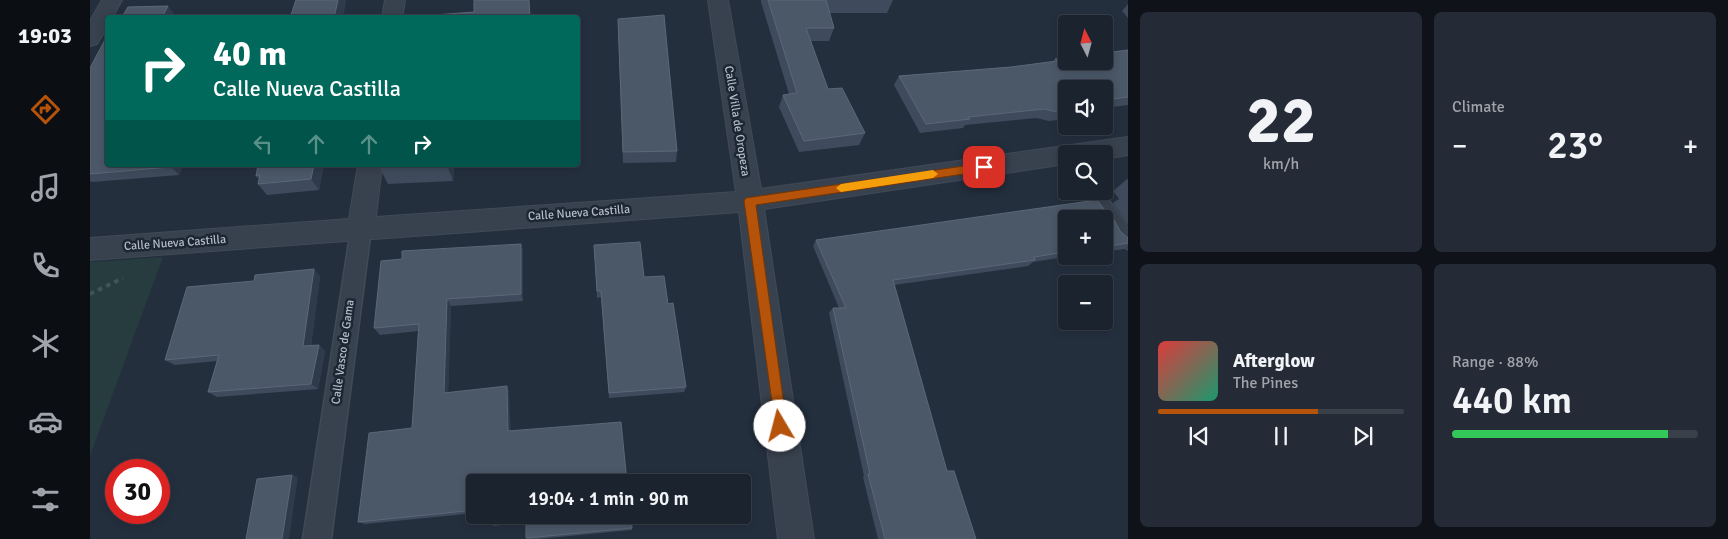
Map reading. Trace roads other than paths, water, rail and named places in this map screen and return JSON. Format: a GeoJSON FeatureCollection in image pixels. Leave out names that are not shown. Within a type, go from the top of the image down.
{"type":"FeatureCollection","features":[{"type":"Feature","properties":{"kind":"street"},"geometry":{"type":"LineString","coordinates":[[90,39],[112,0]]}},
{"type":"Feature","properties":{"kind":"street"},"geometry":{"type":"LineString","coordinates":[[392,15],[394,0]]}},
{"type":"Feature","properties":{"kind":"street","name":"Calle Villa de Oropeza"},"geometry":{"type":"LineString","coordinates":[[718,0],[750,201],[796,539]]}},
{"type":"Feature","properties":{"kind":"street","name":"Calle Nueva Castilla"},"geometry":{"type":"LineString","coordinates":[[1113,148],[1128,146]]}},
{"type":"Feature","properties":{"kind":"street","name":"Calle Nueva Castilla"},"geometry":{"type":"LineString","coordinates":[[90,249],[750,201],[1058,157]]}},
{"type":"Feature","properties":{"kind":"street","name":"Calle Vasco de Gama"},"geometry":{"type":"LineString","coordinates":[[361,229],[370,167]]}},
{"type":"Feature","properties":{"kind":"lane"},"geometry":{"type":"LineString","coordinates":[[1097,200],[1128,240]]}},
{"type":"Feature","properties":{"kind":"lane","name":"Calle Vasco de Gama"},"geometry":{"type":"LineString","coordinates":[[317,539],[361,229]]}}]}
